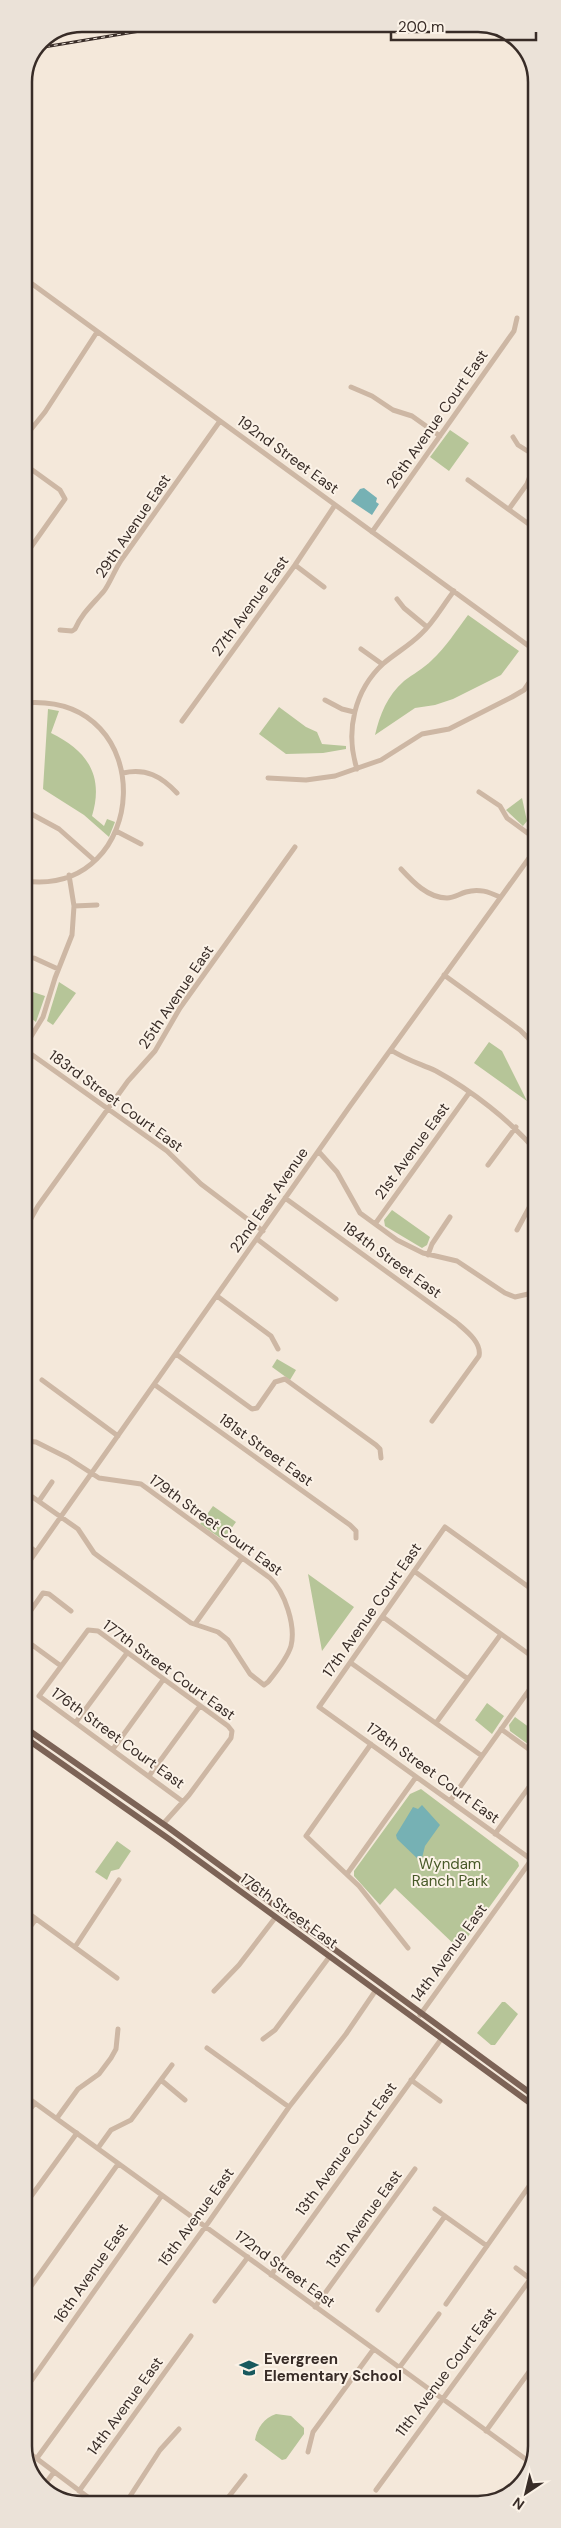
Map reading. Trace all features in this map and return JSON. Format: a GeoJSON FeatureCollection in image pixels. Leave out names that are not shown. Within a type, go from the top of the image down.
{"type":"FeatureCollection","features":[{"type":"Feature","properties":{"kind":"main road","name":"176th Street East"},"geometry":{"type":"LineString","coordinates":[[32,1733],[163,1824],[528,2092]]}},
{"type":"Feature","properties":{"kind":"main road","name":"176th Street East"},"geometry":{"type":"LineString","coordinates":[[32,1743],[169,1839],[528,2101]]}},
{"type":"Feature","properties":{"kind":"main road"},"geometry":{"type":"LineString","coordinates":[[126,1808],[156,1825],[163,1824]]}},
{"type":"Feature","properties":{"kind":"main road"},"geometry":{"type":"LineString","coordinates":[[169,1839],[176,1840],[197,1855],[207,1857]]}},
{"type":"Feature","properties":{"kind":"main road"},"geometry":{"type":"LineString","coordinates":[[300,1935],[305,1928]]}},
{"type":"Feature","properties":{"kind":"main road"},"geometry":{"type":"LineString","coordinates":[[442,2038],[448,2038],[485,2065],[494,2067]]}},
{"type":"Feature","properties":{"kind":"street","name":"192nd Street East"},"geometry":{"type":"LineString","coordinates":[[32,284],[528,645]]}},
{"type":"Feature","properties":{"kind":"street","name":"26th Avenue Court East"},"geometry":{"type":"LineString","coordinates":[[372,532],[514,332],[517,318]]}},
{"type":"Feature","properties":{"kind":"street"},"geometry":{"type":"LineString","coordinates":[[32,428],[45,412],[97,332]]}},
{"type":"Feature","properties":{"kind":"street"},"geometry":{"type":"LineString","coordinates":[[351,387],[372,396],[393,410],[412,416],[440,436]]}},
{"type":"Feature","properties":{"kind":"street","name":"29th Avenue East"},"geometry":{"type":"LineString","coordinates":[[60,630],[72,631],[75,629],[88,606],[105,590],[111,575],[220,421]]}},
{"type":"Feature","properties":{"kind":"street"},"geometry":{"type":"LineString","coordinates":[[512,437],[518,445],[528,451]]}},
{"type":"Feature","properties":{"kind":"street"},"geometry":{"type":"LineString","coordinates":[[32,470],[60,490],[65,499],[32,546]]}},
{"type":"Feature","properties":{"kind":"street"},"geometry":{"type":"LineString","coordinates":[[468,480],[528,523]]}},
{"type":"Feature","properties":{"kind":"street"},"geometry":{"type":"LineString","coordinates":[[509,509],[528,481]]}},
{"type":"Feature","properties":{"kind":"street","name":"27th Avenue East"},"geometry":{"type":"LineString","coordinates":[[182,721],[296,565],[335,505]]}},
{"type":"Feature","properties":{"kind":"street"},"geometry":{"type":"LineString","coordinates":[[296,565],[324,587]]}},
{"type":"Feature","properties":{"kind":"street"},"geometry":{"type":"LineString","coordinates":[[357,769],[351,750],[350,736],[354,712],[368,682],[382,664],[412,642],[428,627],[454,591]]}},
{"type":"Feature","properties":{"kind":"street"},"geometry":{"type":"LineString","coordinates":[[397,599],[404,608],[428,627]]}},
{"type":"Feature","properties":{"kind":"street"},"geometry":{"type":"LineString","coordinates":[[361,649],[382,664]]}},
{"type":"Feature","properties":{"kind":"street"},"geometry":{"type":"LineString","coordinates":[[268,778],[306,780],[335,776],[357,769],[381,760],[422,734],[449,729],[512,697],[524,690],[528,684]]}},
{"type":"Feature","properties":{"kind":"street"},"geometry":{"type":"LineString","coordinates":[[325,700],[342,709],[354,712]]}},
{"type":"Feature","properties":{"kind":"street"},"geometry":{"type":"LineString","coordinates":[[32,703],[58,705],[88,720],[108,739],[117,756],[122,772],[124,804],[116,831],[108,845],[94,860],[69,876],[47,881],[32,881]]}},
{"type":"Feature","properties":{"kind":"street"},"geometry":{"type":"LineString","coordinates":[[122,772],[138,770],[152,773],[164,780],[177,794]]}},
{"type":"Feature","properties":{"kind":"street"},"geometry":{"type":"LineString","coordinates":[[479,792],[500,806],[507,818],[528,833]]}},
{"type":"Feature","properties":{"kind":"street"},"geometry":{"type":"LineString","coordinates":[[32,814],[59,829],[94,860]]}},
{"type":"Feature","properties":{"kind":"street"},"geometry":{"type":"LineString","coordinates":[[116,831],[141,844]]}},
{"type":"Feature","properties":{"kind":"street","name":"25th Avenue East"},"geometry":{"type":"LineString","coordinates":[[32,1217],[128,1081],[155,1051],[180,1008],[295,847]]}},
{"type":"Feature","properties":{"kind":"street","name":"22nd East Avenue"},"geometry":{"type":"LineString","coordinates":[[32,1558],[285,1198],[528,859]]}},
{"type":"Feature","properties":{"kind":"street"},"geometry":{"type":"LineString","coordinates":[[400,869],[417,885],[437,897],[448,898],[478,890],[488,891],[500,897]]}},
{"type":"Feature","properties":{"kind":"street"},"geometry":{"type":"LineString","coordinates":[[32,1035],[43,1017],[58,969],[72,935],[74,906],[69,876]]}},
{"type":"Feature","properties":{"kind":"street"},"geometry":{"type":"LineString","coordinates":[[74,906],[97,905]]}},
{"type":"Feature","properties":{"kind":"street"},"geometry":{"type":"LineString","coordinates":[[34,958],[58,969]]}},
{"type":"Feature","properties":{"kind":"street"},"geometry":{"type":"LineString","coordinates":[[444,975],[520,1030],[528,1038]]}},
{"type":"Feature","properties":{"kind":"street"},"geometry":{"type":"LineString","coordinates":[[391,1050],[404,1060],[437,1072],[516,1127],[528,1141]]}},
{"type":"Feature","properties":{"kind":"street","name":"183rd Street Court East"},"geometry":{"type":"LineString","coordinates":[[32,1054],[167,1151],[201,1184],[263,1231]]}},
{"type":"Feature","properties":{"kind":"street","name":"21st Avenue East"},"geometry":{"type":"LineString","coordinates":[[375,1224],[469,1094]]}},
{"type":"Feature","properties":{"kind":"street"},"geometry":{"type":"LineString","coordinates":[[488,1166],[516,1127]]}},
{"type":"Feature","properties":{"kind":"street"},"geometry":{"type":"LineString","coordinates":[[319,1152],[337,1172],[356,1208],[375,1224],[410,1248],[428,1255],[457,1261],[505,1293],[515,1296],[528,1295]]}},
{"type":"Feature","properties":{"kind":"street","name":"184th Street East"},"geometry":{"type":"LineString","coordinates":[[285,1198],[456,1322],[475,1341],[479,1348],[479,1356],[432,1421]]}},
{"type":"Feature","properties":{"kind":"street"},"geometry":{"type":"LineString","coordinates":[[517,1230],[528,1210]]}},
{"type":"Feature","properties":{"kind":"street"},"geometry":{"type":"LineString","coordinates":[[428,1255],[432,1244],[450,1217]]}},
{"type":"Feature","properties":{"kind":"street"},"geometry":{"type":"LineString","coordinates":[[257,1239],[336,1299]]}},
{"type":"Feature","properties":{"kind":"street"},"geometry":{"type":"LineString","coordinates":[[217,1296],[271,1336],[278,1349]]}},
{"type":"Feature","properties":{"kind":"street"},"geometry":{"type":"LineString","coordinates":[[176,1354],[252,1409],[257,1408],[275,1382],[285,1378],[376,1445],[380,1450],[381,1458]]}},
{"type":"Feature","properties":{"kind":"street"},"geometry":{"type":"LineString","coordinates":[[42,1380],[118,1436]]}},
{"type":"Feature","properties":{"kind":"street","name":"181st Street East"},"geometry":{"type":"LineString","coordinates":[[155,1385],[350,1525],[356,1531],[356,1538]]}},
{"type":"Feature","properties":{"kind":"street","name":"179th Street Court East"},"geometry":{"type":"LineString","coordinates":[[32,1442],[68,1458],[92,1474],[106,1480],[141,1484],[280,1587],[285,1598],[292,1636],[291,1647],[272,1678],[264,1685],[261,1685],[250,1674],[228,1640],[218,1632],[195,1624]]}},
{"type":"Feature","properties":{"kind":"street"},"geometry":{"type":"LineString","coordinates":[[38,1501],[52,1482]]}},
{"type":"Feature","properties":{"kind":"street"},"geometry":{"type":"LineString","coordinates":[[32,1497],[78,1529],[94,1553],[195,1624],[242,1558]]}},
{"type":"Feature","properties":{"kind":"street","name":"17th Avenue Court East"},"geometry":{"type":"LineString","coordinates":[[319,1707],[445,1527],[528,1586]]}},
{"type":"Feature","properties":{"kind":"street"},"geometry":{"type":"LineString","coordinates":[[32,1549],[36,1552]]}},
{"type":"Feature","properties":{"kind":"street"},"geometry":{"type":"LineString","coordinates":[[414,1571],[528,1654]]}},
{"type":"Feature","properties":{"kind":"street"},"geometry":{"type":"LineString","coordinates":[[32,1608],[40,1596],[45,1593],[71,1610]]}},
{"type":"Feature","properties":{"kind":"street"},"geometry":{"type":"LineString","coordinates":[[383,1617],[468,1679]]}},
{"type":"Feature","properties":{"kind":"street","name":"177th Street Court East"},"geometry":{"type":"LineString","coordinates":[[61,1666],[86,1631],[98,1630],[163,1680],[228,1726],[232,1731],[231,1738],[182,1801]]}},
{"type":"Feature","properties":{"kind":"street"},"geometry":{"type":"LineString","coordinates":[[436,1723],[501,1634]]}},
{"type":"Feature","properties":{"kind":"street"},"geometry":{"type":"LineString","coordinates":[[32,1645],[61,1666]]}},
{"type":"Feature","properties":{"kind":"street"},"geometry":{"type":"LineString","coordinates":[[76,1722],[127,1652]]}},
{"type":"Feature","properties":{"kind":"street"},"geometry":{"type":"LineString","coordinates":[[351,1663],[482,1756]]}},
{"type":"Feature","properties":{"kind":"street","name":"176th Street Court East"},"geometry":{"type":"LineString","coordinates":[[61,1666],[40,1696],[182,1801]]}},
{"type":"Feature","properties":{"kind":"street"},"geometry":{"type":"LineString","coordinates":[[113,1749],[163,1680]]}},
{"type":"Feature","properties":{"kind":"street"},"geometry":{"type":"LineString","coordinates":[[450,1801],[528,1692]]}},
{"type":"Feature","properties":{"kind":"street"},"geometry":{"type":"LineString","coordinates":[[149,1776],[200,1706]]}},
{"type":"Feature","properties":{"kind":"street","name":"178th Street Court East"},"geometry":{"type":"LineString","coordinates":[[319,1707],[528,1857]]}},
{"type":"Feature","properties":{"kind":"street"},"geometry":{"type":"LineString","coordinates":[[501,1729],[528,1748]]}},
{"type":"Feature","properties":{"kind":"street"},"geometry":{"type":"LineString","coordinates":[[371,1744],[306,1836],[365,1892],[408,1948]]}},
{"type":"Feature","properties":{"kind":"street"},"geometry":{"type":"LineString","coordinates":[[347,1874],[416,1776]]}},
{"type":"Feature","properties":{"kind":"street"},"geometry":{"type":"LineString","coordinates":[[495,1834],[528,1788]]}},
{"type":"Feature","properties":{"kind":"street"},"geometry":{"type":"LineString","coordinates":[[163,1824],[182,1801]]}},
{"type":"Feature","properties":{"kind":"street","name":"14th Avenue East"},"geometry":{"type":"LineString","coordinates":[[417,2020],[528,1866]]}},
{"type":"Feature","properties":{"kind":"street"},"geometry":{"type":"LineString","coordinates":[[74,1947],[119,1880]]}},
{"type":"Feature","properties":{"kind":"street"},"geometry":{"type":"LineString","coordinates":[[32,1916],[117,1978]]}},
{"type":"Feature","properties":{"kind":"street"},"geometry":{"type":"LineString","coordinates":[[214,1991],[239,1965],[275,1918]]}},
{"type":"Feature","properties":{"kind":"street"},"geometry":{"type":"LineString","coordinates":[[32,1924],[36,1919]]}},
{"type":"Feature","properties":{"kind":"street"},"geometry":{"type":"LineString","coordinates":[[263,2038],[275,2030],[330,1956]]}},
{"type":"Feature","properties":{"kind":"street","name":"15th Avenue East"},"geometry":{"type":"LineString","coordinates":[[37,2458],[289,2107],[346,2034],[376,1990]]}},
{"type":"Feature","properties":{"kind":"street"},"geometry":{"type":"LineString","coordinates":[[57,2118],[78,2089],[99,2074],[111,2058],[117,2045],[118,2029]]}},
{"type":"Feature","properties":{"kind":"street","name":"13th Avenue Court East"},"geometry":{"type":"LineString","coordinates":[[271,2275],[442,2038]]}},
{"type":"Feature","properties":{"kind":"street"},"geometry":{"type":"LineString","coordinates":[[207,2048],[289,2107]]}},
{"type":"Feature","properties":{"kind":"street"},"geometry":{"type":"LineString","coordinates":[[98,2148],[111,2130],[131,2120],[172,2065]]}},
{"type":"Feature","properties":{"kind":"street"},"geometry":{"type":"LineString","coordinates":[[161,2080],[185,2100]]}},
{"type":"Feature","properties":{"kind":"street"},"geometry":{"type":"LineString","coordinates":[[411,2080],[440,2100]]}},
{"type":"Feature","properties":{"kind":"street","name":"172nd Street East"},"geometry":{"type":"LineString","coordinates":[[32,2101],[442,2400],[527,2458]]}},
{"type":"Feature","properties":{"kind":"street"},"geometry":{"type":"LineString","coordinates":[[32,2107],[35,2103]]}},
{"type":"Feature","properties":{"kind":"street"},"geometry":{"type":"LineString","coordinates":[[32,2195],[77,2133]]}},
{"type":"Feature","properties":{"kind":"street"},"geometry":{"type":"LineString","coordinates":[[32,2285],[118,2164]]}},
{"type":"Feature","properties":{"kind":"street","name":"13th Avenue East"},"geometry":{"type":"LineString","coordinates":[[315,2307],[415,2169]]}},
{"type":"Feature","properties":{"kind":"street"},"geometry":{"type":"LineString","coordinates":[[446,2304],[528,2188]]}},
{"type":"Feature","properties":{"kind":"street","name":"16th Avenue East"},"geometry":{"type":"LineString","coordinates":[[32,2380],[162,2195]]}},
{"type":"Feature","properties":{"kind":"street"},"geometry":{"type":"LineString","coordinates":[[435,2209],[487,2246]]}},
{"type":"Feature","properties":{"kind":"street"},"geometry":{"type":"LineString","coordinates":[[378,2310],[445,2216]]}},
{"type":"Feature","properties":{"kind":"street"},"geometry":{"type":"LineString","coordinates":[[216,2301],[248,2258]]}},
{"type":"Feature","properties":{"kind":"street"},"geometry":{"type":"LineString","coordinates":[[516,2268],[528,2278]]}},
{"type":"Feature","properties":{"kind":"street","name":"11th Avenue Court East"},"geometry":{"type":"LineString","coordinates":[[376,2490],[528,2283]]}},
{"type":"Feature","properties":{"kind":"street"},"geometry":{"type":"LineString","coordinates":[[399,2368],[439,2314]]}},
{"type":"Feature","properties":{"kind":"street","name":"14th Avenue East"},"geometry":{"type":"LineString","coordinates":[[79,2490],[191,2336]]}},
{"type":"Feature","properties":{"kind":"street"},"geometry":{"type":"LineString","coordinates":[[308,2452],[312,2432],[373,2350]]}},
{"type":"Feature","properties":{"kind":"street"},"geometry":{"type":"LineString","coordinates":[[486,2431],[528,2373]]}},
{"type":"Feature","properties":{"kind":"street"},"geometry":{"type":"LineString","coordinates":[[131,2495],[160,2450],[179,2429]]}},
{"type":"Feature","properties":{"kind":"street"},"geometry":{"type":"LineString","coordinates":[[34,2456],[85,2495]]}},
{"type":"Feature","properties":{"kind":"street"},"geometry":{"type":"LineString","coordinates":[[47,2481],[54,2472]]}},
{"type":"Feature","properties":{"kind":"street"},"geometry":{"type":"LineString","coordinates":[[230,2495],[245,2476]]}},
{"type":"Feature","properties":{"kind":"green space"},"geometry":{"type":"Polygon","coordinates":[[[450,430],[469,443],[449,471],[430,457],[450,430]]]}},
{"type":"Feature","properties":{"kind":"green space"},"geometry":{"type":"Polygon","coordinates":[[[468,615],[519,651],[501,675],[453,699],[435,705],[415,708],[375,735],[382,713],[393,693],[404,681],[437,655],[468,615]]]}},
{"type":"Feature","properties":{"kind":"green space"},"geometry":{"type":"Polygon","coordinates":[[[279,707],[306,727],[317,732],[322,744],[346,746],[346,749],[323,753],[286,754],[259,734],[279,707]]]}},
{"type":"Feature","properties":{"kind":"green space"},"geometry":{"type":"Polygon","coordinates":[[[48,709],[59,711],[51,733],[75,748],[90,766],[96,789],[92,816],[104,826],[107,819],[115,822],[109,837],[84,815],[43,789],[48,709]]]}},
{"type":"Feature","properties":{"kind":"green space"},"geometry":{"type":"Polygon","coordinates":[[[522,798],[527,821],[523,826],[506,810],[522,798]]]}},
{"type":"Feature","properties":{"kind":"green space"},"geometry":{"type":"Polygon","coordinates":[[[59,982],[76,993],[53,1025],[47,1021],[59,982]]]}},
{"type":"Feature","properties":{"kind":"green space"},"geometry":{"type":"Polygon","coordinates":[[[32,992],[45,996],[36,1022],[32,1019],[32,992]]]}},
{"type":"Feature","properties":{"kind":"green space"},"geometry":{"type":"Polygon","coordinates":[[[489,1042],[502,1051],[527,1101],[474,1063],[489,1042]]]}},
{"type":"Feature","properties":{"kind":"green space"},"geometry":{"type":"Polygon","coordinates":[[[392,1210],[430,1237],[427,1245],[422,1248],[385,1226],[384,1220],[392,1210]]]}},
{"type":"Feature","properties":{"kind":"green space"},"geometry":{"type":"Polygon","coordinates":[[[277,1359],[296,1370],[290,1380],[272,1367],[277,1359]]]}},
{"type":"Feature","properties":{"kind":"green space"},"geometry":{"type":"Polygon","coordinates":[[[213,1506],[236,1522],[223,1540],[200,1524],[213,1506]]]}},
{"type":"Feature","properties":{"kind":"green space"},"geometry":{"type":"Polygon","coordinates":[[[308,1574],[354,1607],[322,1651],[308,1574]]]}},
{"type":"Feature","properties":{"kind":"green space"},"geometry":{"type":"Polygon","coordinates":[[[487,1703],[504,1716],[492,1734],[475,1720],[487,1703]]]}},
{"type":"Feature","properties":{"kind":"green space"},"geometry":{"type":"Polygon","coordinates":[[[515,1717],[528,1726],[528,1744],[510,1731],[509,1725],[515,1717]]]}},
{"type":"Feature","properties":{"kind":"green space","name":"Wyndam Ranch Park"},"geometry":{"type":"Polygon","coordinates":[[[421,1789],[518,1862],[519,1866],[459,1949],[395,1888],[380,1905],[354,1876],[354,1871],[410,1794],[421,1789]]]}},
{"type":"Feature","properties":{"kind":"green space"},"geometry":{"type":"Polygon","coordinates":[[[117,1841],[131,1851],[119,1869],[111,1871],[107,1880],[95,1872],[117,1841]]]}},
{"type":"Feature","properties":{"kind":"green space"},"geometry":{"type":"Polygon","coordinates":[[[502,2002],[505,2002],[518,2014],[495,2045],[491,2045],[477,2033],[502,2002]]]}},
{"type":"Feature","properties":{"kind":"green space"},"geometry":{"type":"Polygon","coordinates":[[[276,2414],[291,2416],[304,2428],[304,2434],[286,2459],[282,2460],[255,2440],[257,2431],[262,2424],[276,2414]]]}},
{"type":"Feature","properties":{"kind":"water"},"geometry":{"type":"Polygon","coordinates":[[[364,488],[377,498],[376,502],[379,504],[372,515],[351,501],[360,489],[364,488]]]}},
{"type":"Feature","properties":{"kind":"water"},"geometry":{"type":"Polygon","coordinates":[[[422,1805],[440,1825],[425,1846],[421,1862],[397,1839],[396,1835],[413,1807],[418,1809],[422,1805]]]}},
{"type":"Feature","properties":{"kind":"railway"},"geometry":{"type":"LineString","coordinates":[[48,46],[133,32]]}},
{"type":"Feature","properties":{"kind":"place","name":"Evergreen Elementary School"},"geometry":{"type":"Point","coordinates":[249,2368]}}]}
